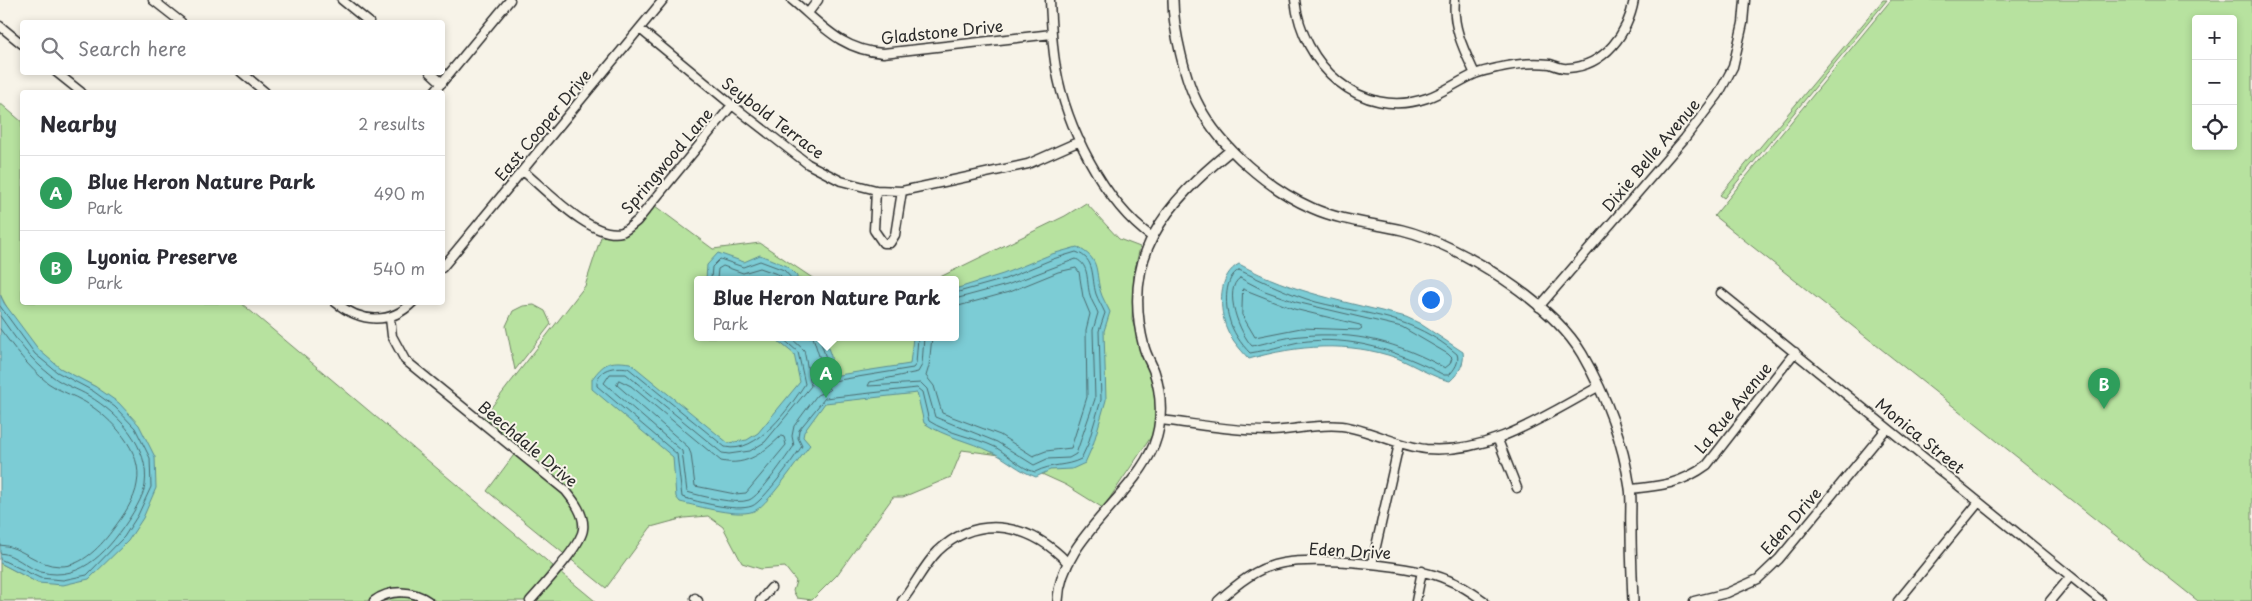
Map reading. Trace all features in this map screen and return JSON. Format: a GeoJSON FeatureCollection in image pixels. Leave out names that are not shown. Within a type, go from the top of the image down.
{"type":"FeatureCollection","features":[{"type":"Feature","properties":{"kind":"street"},"geometry":{"type":"LineString","coordinates":[[153,0],[178,20]]}},
{"type":"Feature","properties":{"kind":"street"},"geometry":{"type":"LineString","coordinates":[[342,0],[367,20]]}},
{"type":"Feature","properties":{"kind":"street"},"geometry":{"type":"LineString","coordinates":[[436,90],[510,0]]}},
{"type":"Feature","properties":{"kind":"street","name":"East Cooper Drive"},"geometry":{"type":"LineString","coordinates":[[445,264],[663,0]]}},
{"type":"Feature","properties":{"kind":"street","name":"Gladstone Drive"},"geometry":{"type":"LineString","coordinates":[[792,0],[836,38],[853,48],[868,52],[883,53],[1052,34]]}},
{"type":"Feature","properties":{"kind":"street"},"geometry":{"type":"LineString","coordinates":[[808,13],[818,0]]}},
{"type":"Feature","properties":{"kind":"street"},"geometry":{"type":"LineString","coordinates":[[1050,0],[1056,68],[1064,102],[1080,141],[1109,192],[1134,225],[1152,238]]}},
{"type":"Feature","properties":{"kind":"street"},"geometry":{"type":"LineString","coordinates":[[1173,0],[1173,14],[1183,62],[1198,105],[1231,150],[1272,186],[1310,208],[1340,219],[1402,230],[1432,240],[1470,257],[1506,280],[1539,307],[1565,332],[1581,353],[1620,438],[1630,489],[1633,601]]}},
{"type":"Feature","properties":{"kind":"street"},"geometry":{"type":"LineString","coordinates":[[1296,0],[1297,19],[1306,42],[1316,59],[1330,75],[1356,93],[1370,99],[1392,104],[1427,98],[1475,74],[1520,64],[1549,64],[1566,69],[1595,60],[1610,49],[1623,34],[1631,17],[1634,0]]}},
{"type":"Feature","properties":{"kind":"street"},"geometry":{"type":"LineString","coordinates":[[1454,0],[1454,18],[1458,36],[1475,74]]}},
{"type":"Feature","properties":{"kind":"street","name":"Dixie Belle Avenue"},"geometry":{"type":"LineString","coordinates":[[1539,307],[1684,138],[1718,95],[1733,67],[1743,23],[1745,0]]}},
{"type":"Feature","properties":{"kind":"street"},"geometry":{"type":"LineString","coordinates":[[0,26],[20,42]]}},
{"type":"Feature","properties":{"kind":"street","name":"Seybold Terrace"},"geometry":{"type":"LineString","coordinates":[[640,29],[732,105],[808,164],[841,181],[876,190],[902,191],[1028,164],[1080,141]]}},
{"type":"Feature","properties":{"kind":"street"},"geometry":{"type":"LineString","coordinates":[[60,75],[78,90]]}},
{"type":"Feature","properties":{"kind":"street"},"geometry":{"type":"LineString","coordinates":[[245,75],[264,90]]}},
{"type":"Feature","properties":{"kind":"street"},"geometry":{"type":"LineString","coordinates":[[433,75],[442,83]]}},
{"type":"Feature","properties":{"kind":"street","name":"Springwood Lane"},"geometry":{"type":"LineString","coordinates":[[523,170],[590,227],[623,232],[637,221],[732,105]]}},
{"type":"Feature","properties":{"kind":"street"},"geometry":{"type":"LineString","coordinates":[[1058,601],[1068,563],[1076,550],[1139,470],[1154,446],[1161,420],[1158,387],[1154,370],[1144,348],[1137,312],[1139,278],[1144,256],[1164,214],[1186,189],[1231,150]]}},
{"type":"Feature","properties":{"kind":"street"},"geometry":{"type":"LineString","coordinates":[[876,190],[874,230],[883,243],[890,243],[895,236],[902,191]]}},
{"type":"Feature","properties":{"kind":"street","name":"Monica Street"},"geometry":{"type":"LineString","coordinates":[[1721,293],[2101,601]]}},
{"type":"Feature","properties":{"kind":"street"},"geometry":{"type":"LineString","coordinates":[[340,305],[360,316],[375,320],[390,318],[410,305]]}},
{"type":"Feature","properties":{"kind":"street","name":"Beechdale Drive"},"geometry":{"type":"LineString","coordinates":[[390,318],[392,336],[405,360],[566,491],[582,515],[583,530],[579,542],[530,601]]}},
{"type":"Feature","properties":{"kind":"street","name":"La Rue Avenue"},"geometry":{"type":"LineString","coordinates":[[1630,489],[1664,486],[1691,476],[1707,465],[1795,352]]}},
{"type":"Feature","properties":{"kind":"street"},"geometry":{"type":"LineString","coordinates":[[1161,420],[1244,431],[1269,431],[1320,425],[1343,426],[1399,444],[1426,449],[1462,448],[1498,440],[1598,387]]}},
{"type":"Feature","properties":{"kind":"street","name":"Eden Drive"},"geometry":{"type":"LineString","coordinates":[[1694,601],[1728,593],[1758,579],[1779,559],[1887,428]]}},
{"type":"Feature","properties":{"kind":"street"},"geometry":{"type":"LineString","coordinates":[[1498,440],[1516,488]]}},
{"type":"Feature","properties":{"kind":"street"},"geometry":{"type":"LineString","coordinates":[[1372,564],[1399,444]]}},
{"type":"Feature","properties":{"kind":"street"},"geometry":{"type":"LineString","coordinates":[[1898,601],[1979,502]]}},
{"type":"Feature","properties":{"kind":"street"},"geometry":{"type":"LineString","coordinates":[[902,601],[939,550],[959,536],[983,529],[1013,529],[1038,537],[1056,549],[1068,563]]}},
{"type":"Feature","properties":{"kind":"street","name":"Eden Drive"},"geometry":{"type":"LineString","coordinates":[[1218,601],[1239,581],[1258,571],[1282,563],[1372,564],[1422,571],[1448,579],[1484,601]]}},
{"type":"Feature","properties":{"kind":"street"},"geometry":{"type":"LineString","coordinates":[[1416,601],[1422,571]]}},
{"type":"Feature","properties":{"kind":"street"},"geometry":{"type":"LineString","coordinates":[[2050,601],[2070,577]]}},
{"type":"Feature","properties":{"kind":"street"},"geometry":{"type":"LineString","coordinates":[[760,601],[771,588]]}},
{"type":"Feature","properties":{"kind":"street"},"geometry":{"type":"LineString","coordinates":[[374,601],[391,593],[408,592],[428,601]]}},
{"type":"Feature","properties":{"kind":"green space"},"geometry":{"type":"Polygon","coordinates":[[[1883,0],[1887,0],[1724,198],[1720,195],[1883,0]]]}},
{"type":"Feature","properties":{"kind":"green space"},"geometry":{"type":"Polygon","coordinates":[[[1891,0],[2252,0],[2252,601],[2198,601],[1714,216],[1891,0]]]}},
{"type":"Feature","properties":{"kind":"green space"},"geometry":{"type":"Polygon","coordinates":[[[0,103],[20,120],[20,305],[243,305],[553,566],[525,601],[436,601],[419,591],[402,588],[384,591],[367,601],[0,601],[0,563],[38,583],[96,387],[61,369],[43,354],[18,324],[0,294],[0,103]]]}},
{"type":"Feature","properties":{"kind":"green space"},"geometry":{"type":"Polygon","coordinates":[[[651,203],[713,249],[760,243],[810,276],[694,276],[694,341],[959,341],[959,276],[942,276],[1065,216],[1086,203],[1119,239],[1140,247],[1134,273],[1132,320],[1153,383],[1156,413],[1153,434],[1103,508],[1066,485],[1000,455],[962,450],[951,477],[903,497],[893,497],[837,575],[812,600],[797,598],[793,591],[796,581],[785,567],[761,569],[742,563],[723,527],[708,516],[684,518],[651,527],[606,588],[487,491],[519,448],[483,418],[585,286],[601,237],[625,233],[651,203]]]}},
{"type":"Feature","properties":{"kind":"green space"},"geometry":{"type":"Polygon","coordinates":[[[534,305],[545,311],[551,324],[515,370],[506,326],[513,311],[523,306],[534,305]]]}},
{"type":"Feature","properties":{"kind":"green space"},"geometry":{"type":"Polygon","coordinates":[[[560,572],[595,601],[536,601],[560,572]]]}},
{"type":"Feature","properties":{"kind":"green space"},"geometry":{"type":"Polygon","coordinates":[[[407,597],[418,601],[383,601],[392,598],[407,597]]]}},
{"type":"Feature","properties":{"kind":"water"},"geometry":{"type":"Polygon","coordinates":[[[1077,247],[1090,256],[1097,270],[1101,293],[1110,312],[1104,331],[1106,400],[1093,445],[1085,463],[1072,469],[1050,470],[1036,477],[1024,472],[992,452],[940,432],[924,423],[917,393],[825,403],[804,432],[803,437],[810,445],[762,506],[749,512],[719,511],[680,502],[676,497],[673,457],[592,389],[592,379],[604,366],[617,362],[630,363],[728,443],[747,440],[758,433],[800,382],[794,354],[778,341],[825,341],[831,356],[832,376],[910,364],[913,341],[959,341],[959,288],[1003,274],[1052,254],[1077,247]]]}},
{"type":"Feature","properties":{"kind":"water"},"geometry":{"type":"Polygon","coordinates":[[[718,253],[744,262],[760,255],[787,266],[797,276],[706,276],[707,265],[718,253]]]}},
{"type":"Feature","properties":{"kind":"water"},"geometry":{"type":"Polygon","coordinates":[[[1239,264],[1300,290],[1406,317],[1419,323],[1463,352],[1461,368],[1450,381],[1444,380],[1397,358],[1360,349],[1342,347],[1304,348],[1249,359],[1228,331],[1222,313],[1222,289],[1228,274],[1239,264]]]}},
{"type":"Feature","properties":{"kind":"water"},"geometry":{"type":"Polygon","coordinates":[[[0,294],[4,303],[39,350],[60,368],[96,387],[119,403],[139,425],[155,457],[156,488],[143,518],[128,541],[89,579],[63,585],[38,583],[0,563],[0,294]]]}},
{"type":"Feature","properties":{"kind":"place","name":"Blue Heron Nature Park"},"geometry":{"type":"Point","coordinates":[826,398]}},
{"type":"Feature","properties":{"kind":"place","name":"Lyonia Preserve"},"geometry":{"type":"Point","coordinates":[2104,409]}}]}
